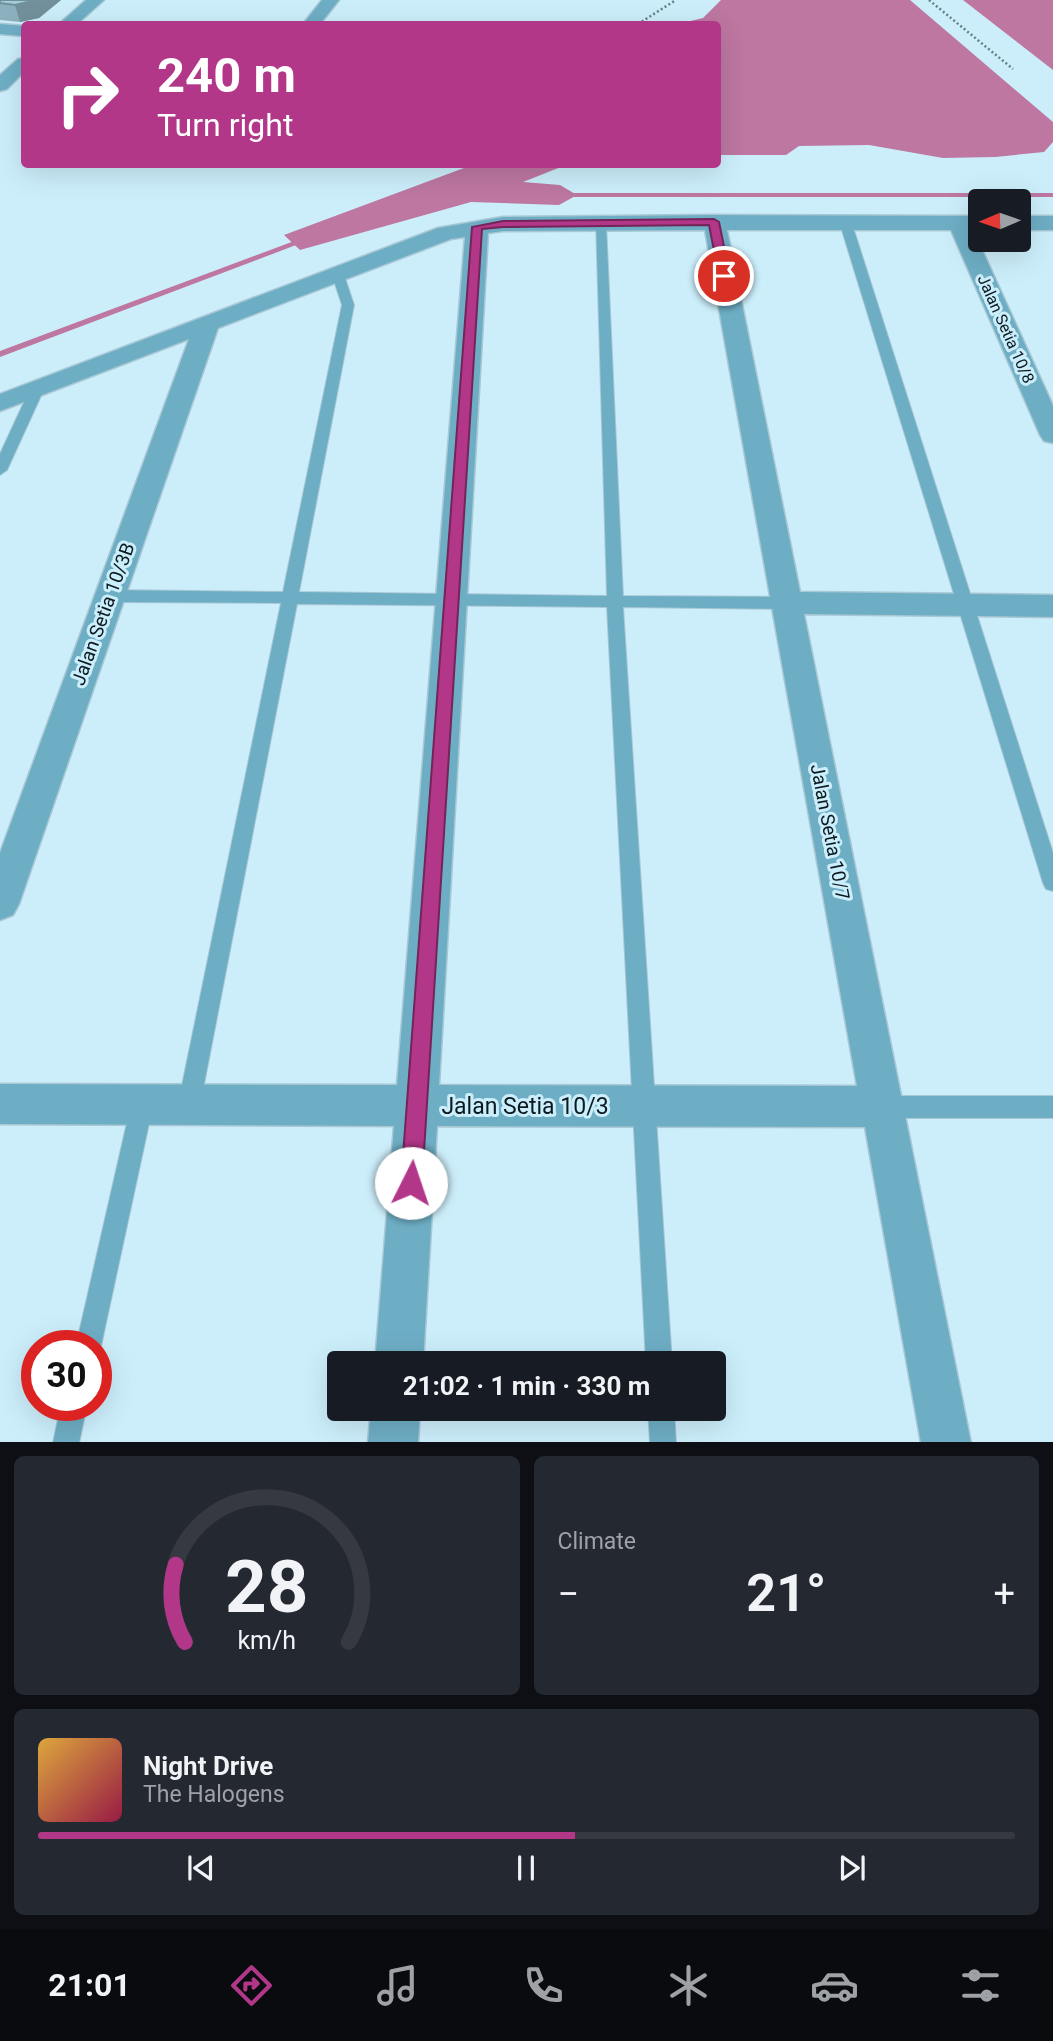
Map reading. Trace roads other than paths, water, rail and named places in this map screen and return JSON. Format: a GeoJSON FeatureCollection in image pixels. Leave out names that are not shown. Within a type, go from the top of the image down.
{"type":"FeatureCollection","features":[{"type":"Feature","properties":{"kind":"street"},"geometry":{"type":"LineString","coordinates":[[71,21],[96,0]]}},
{"type":"Feature","properties":{"kind":"street"},"geometry":{"type":"LineString","coordinates":[[314,21],[331,0]]}},
{"type":"Feature","properties":{"kind":"street"},"geometry":{"type":"LineString","coordinates":[[0,29],[21,31]]}},
{"type":"Feature","properties":{"kind":"street"},"geometry":{"type":"LineString","coordinates":[[2,82],[21,66]]}},
{"type":"Feature","properties":{"kind":"street"},"geometry":{"type":"LineString","coordinates":[[2,82],[21,83]]}},
{"type":"Feature","properties":{"kind":"street"},"geometry":{"type":"LineString","coordinates":[[0,403],[446,233],[477,227],[503,224],[714,222],[968,223]]}},
{"type":"Feature","properties":{"kind":"street","name":"Jalan Setia 10/7"},"geometry":{"type":"LineString","coordinates":[[714,222],[946,1442]]}},
{"type":"Feature","properties":{"kind":"street"},"geometry":{"type":"LineString","coordinates":[[1031,223],[1053,223]]}},
{"type":"Feature","properties":{"kind":"street"},"geometry":{"type":"LineString","coordinates":[[400,1351],[477,227]]}},
{"type":"Feature","properties":{"kind":"street","name":"Jalan Setia 10/8"},"geometry":{"type":"LineString","coordinates":[[980,252],[1053,435]]}},
{"type":"Feature","properties":{"kind":"street","name":"Jalan Setia 10/3B"},"geometry":{"type":"LineString","coordinates":[[0,904],[207,324]]}},
{"type":"Feature","properties":{"kind":"street"},"geometry":{"type":"LineString","coordinates":[[786,604],[1053,606]]}},
{"type":"Feature","properties":{"kind":"street","name":"Jalan Setia 10/3"},"geometry":{"type":"LineString","coordinates":[[0,1104],[882,1107]]}},
{"type":"Feature","properties":{"kind":"street"},"geometry":{"type":"LineString","coordinates":[[393,1442],[395,1421]]}},
{"type":"Feature","properties":{"kind":"lane"},"geometry":{"type":"LineString","coordinates":[[600,223],[615,602],[658,1351]]}},
{"type":"Feature","properties":{"kind":"lane"},"geometry":{"type":"LineString","coordinates":[[846,223],[1053,883]]}},
{"type":"Feature","properties":{"kind":"lane"},"geometry":{"type":"LineString","coordinates":[[189,1105],[348,305],[338,275]]}},
{"type":"Feature","properties":{"kind":"lane"},"geometry":{"type":"LineString","coordinates":[[0,470],[38,387]]}},
{"type":"Feature","properties":{"kind":"lane"},"geometry":{"type":"LineString","coordinates":[[110,596],[786,604]]}},
{"type":"Feature","properties":{"kind":"lane"},"geometry":{"type":"LineString","coordinates":[[92,1330],[142,1105]]}},
{"type":"Feature","properties":{"kind":"lane"},"geometry":{"type":"LineString","coordinates":[[882,1107],[1053,1107]]}},
{"type":"Feature","properties":{"kind":"lane"},"geometry":{"type":"LineString","coordinates":[[66,1442],[71,1421]]}},
{"type":"Feature","properties":{"kind":"lane"},"geometry":{"type":"LineString","coordinates":[[662,1421],[663,1442]]}},
{"type":"Feature","properties":{"kind":"waterway"},"geometry":{"type":"LineString","coordinates":[[560,195],[1053,195]]}},
{"type":"Feature","properties":{"kind":"waterway"},"geometry":{"type":"LineString","coordinates":[[0,354],[308,239]]}}]}
